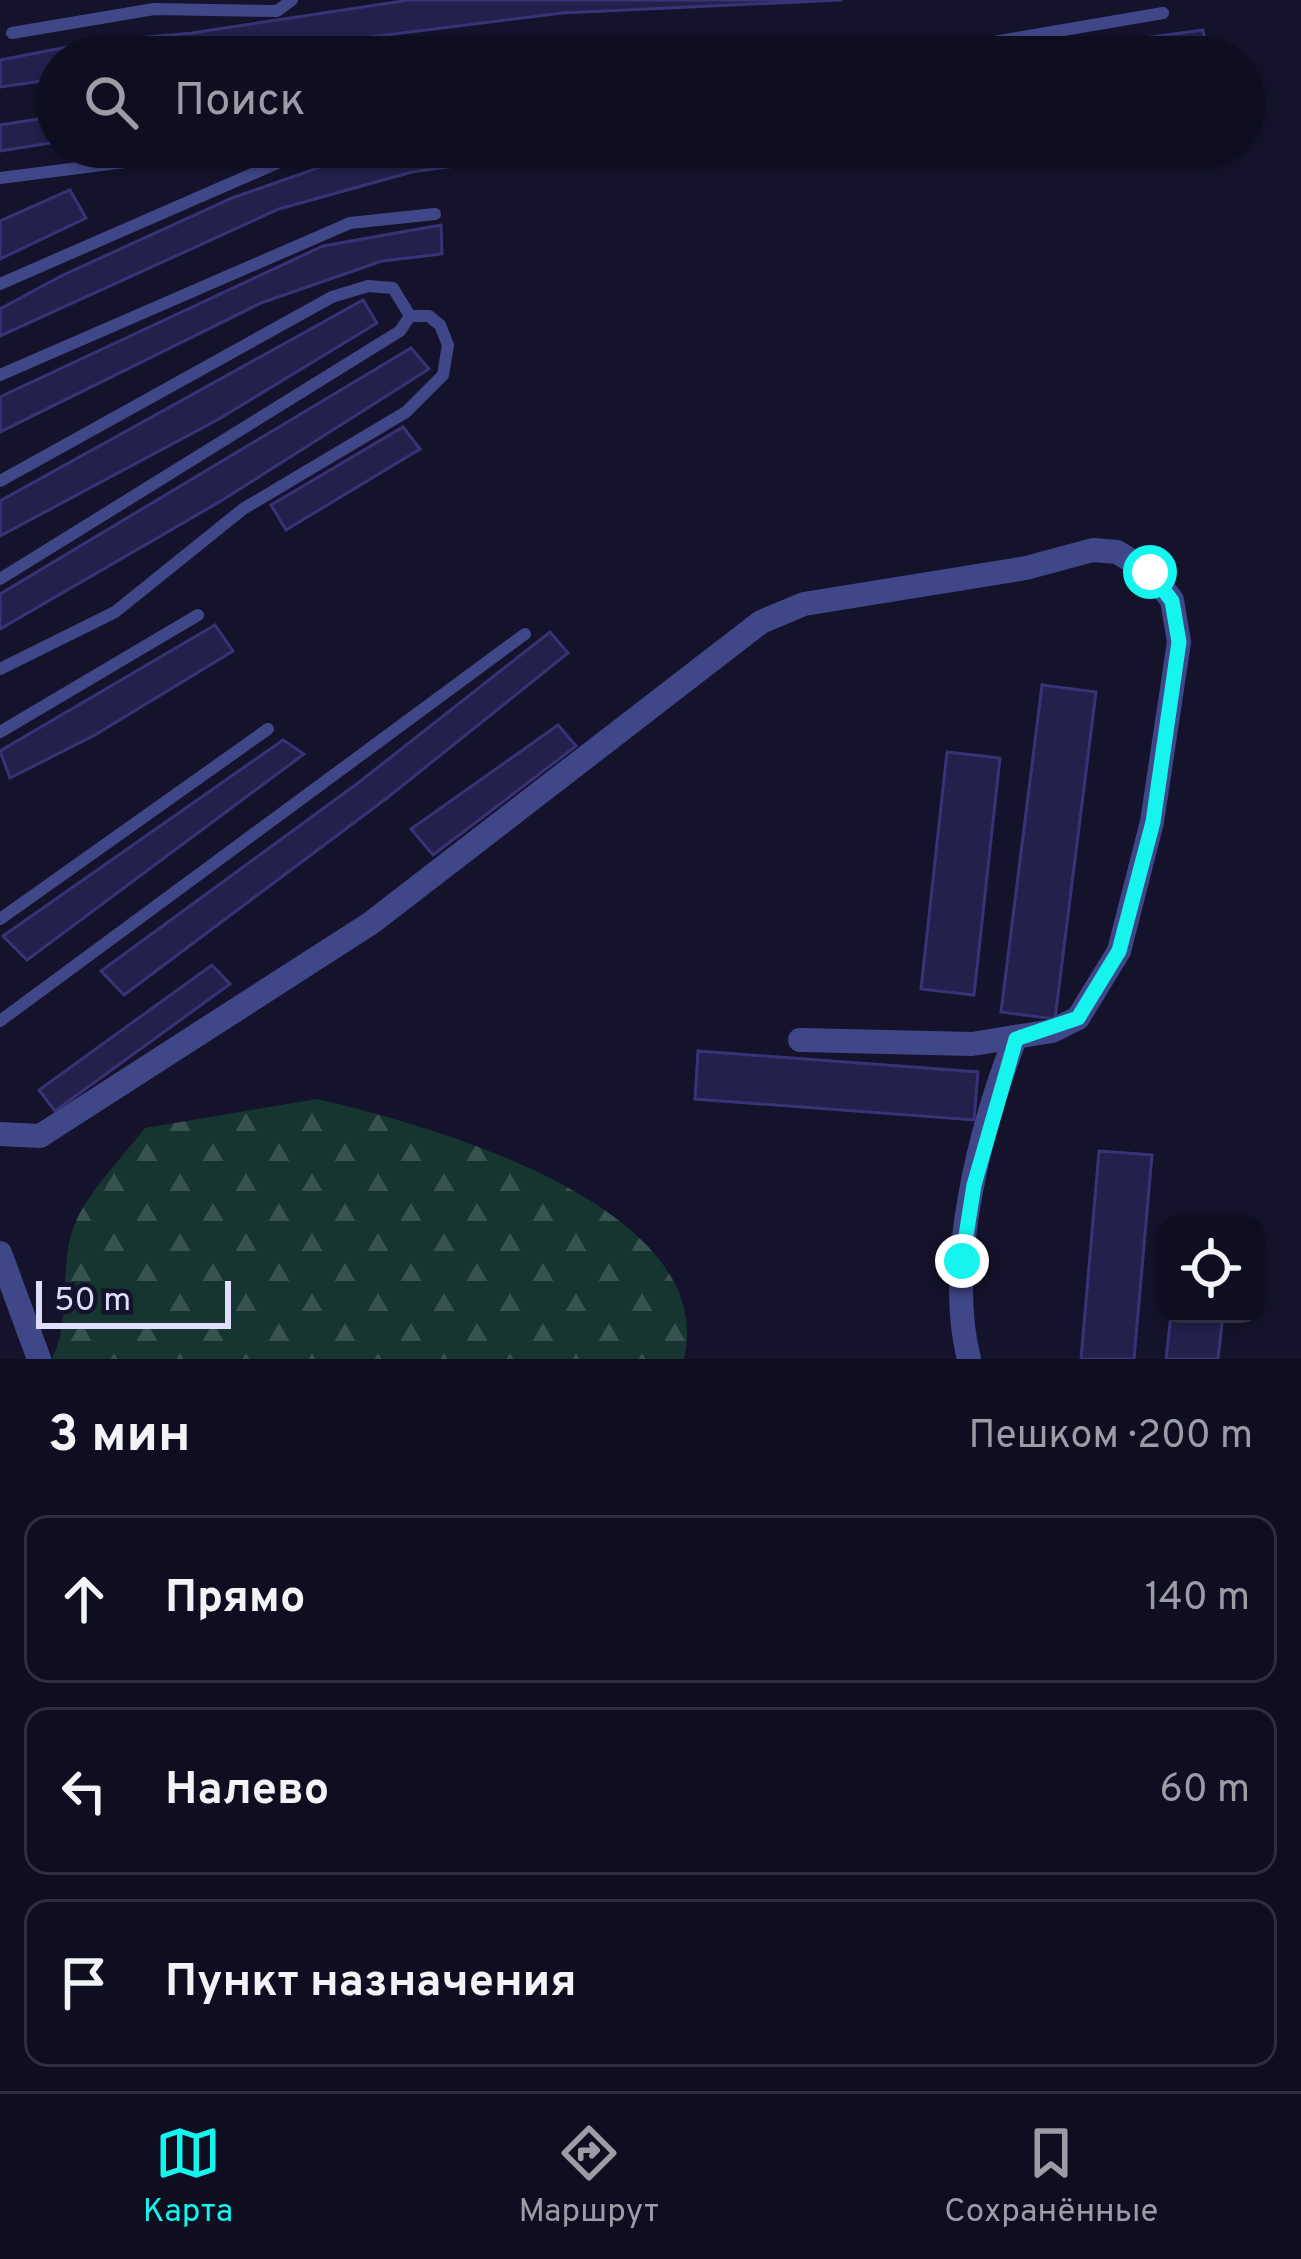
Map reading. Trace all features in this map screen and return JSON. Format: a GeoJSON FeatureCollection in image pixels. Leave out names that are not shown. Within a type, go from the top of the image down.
{"type":"FeatureCollection","features":[{"type":"Feature","properties":{"kind":"street"},"geometry":{"type":"LineString","coordinates":[[0,1134],[40,1136],[371,923],[761,622],[803,604],[1026,568],[1093,550],[1117,552],[1150,572],[1172,601],[1179,642],[1153,822],[1119,951],[1078,1018],[1016,1039],[972,1044],[800,1040]]}},
{"type":"Feature","properties":{"kind":"street"},"geometry":{"type":"LineString","coordinates":[[969,1359],[962,1261],[974,1185],[1016,1039]]}},
{"type":"Feature","properties":{"kind":"street"},"geometry":{"type":"LineString","coordinates":[[0,1253],[39,1359]]}},
{"type":"Feature","properties":{"kind":"lane"},"geometry":{"type":"LineString","coordinates":[[12,33],[154,9],[277,11],[292,0]]}},
{"type":"Feature","properties":{"kind":"lane"},"geometry":{"type":"LineString","coordinates":[[1028,36],[1163,13]]}},
{"type":"Feature","properties":{"kind":"lane"},"geometry":{"type":"LineString","coordinates":[[0,178],[78,168]]}},
{"type":"Feature","properties":{"kind":"lane"},"geometry":{"type":"LineString","coordinates":[[0,284],[266,168]]}},
{"type":"Feature","properties":{"kind":"lane"},"geometry":{"type":"LineString","coordinates":[[0,375],[350,223],[436,214]]}},
{"type":"Feature","properties":{"kind":"lane"},"geometry":{"type":"LineString","coordinates":[[0,481],[332,296],[368,286],[393,288],[410,316]]}},
{"type":"Feature","properties":{"kind":"lane"},"geometry":{"type":"LineString","coordinates":[[0,579],[400,331],[410,316]]}},
{"type":"Feature","properties":{"kind":"lane"},"geometry":{"type":"LineString","coordinates":[[0,669],[115,612],[243,509],[406,412],[443,375],[448,345],[440,325],[429,316],[410,316]]}},
{"type":"Feature","properties":{"kind":"lane"},"geometry":{"type":"LineString","coordinates":[[0,732],[198,615]]}},
{"type":"Feature","properties":{"kind":"lane"},"geometry":{"type":"LineString","coordinates":[[0,1022],[525,634]]}},
{"type":"Feature","properties":{"kind":"lane"},"geometry":{"type":"LineString","coordinates":[[0,919],[268,729]]}},
{"type":"Feature","properties":{"kind":"green space"},"geometry":{"type":"Polygon","coordinates":[[[317,1099],[491,1152],[555,1181],[612,1216],[657,1257],[683,1305],[684,1359],[51,1359],[61,1332],[73,1229],[95,1190],[145,1128],[317,1099]]]}},
{"type":"Feature","properties":{"kind":"building"},"geometry":{"type":"Polygon","coordinates":[[[409,0],[842,0],[562,13],[378,36],[159,36],[409,0]]]}},
{"type":"Feature","properties":{"kind":"building"},"geometry":{"type":"Polygon","coordinates":[[[1203,30],[1204,36],[1159,36],[1203,30]]]}},
{"type":"Feature","properties":{"kind":"building"},"geometry":{"type":"Polygon","coordinates":[[[36,53],[36,82],[0,87],[0,60],[36,53]]]}},
{"type":"Feature","properties":{"kind":"building"},"geometry":{"type":"Polygon","coordinates":[[[36,119],[36,145],[0,151],[0,125],[36,119]]]}},
{"type":"Feature","properties":{"kind":"building"},"geometry":{"type":"Polygon","coordinates":[[[318,168],[441,168],[279,209],[0,336],[0,309],[232,198],[318,168]]]}},
{"type":"Feature","properties":{"kind":"building"},"geometry":{"type":"Polygon","coordinates":[[[70,190],[86,218],[0,259],[0,221],[70,190]]]}},
{"type":"Feature","properties":{"kind":"building"},"geometry":{"type":"Polygon","coordinates":[[[441,225],[442,254],[382,261],[261,303],[0,432],[0,397],[323,246],[441,225]]]}},
{"type":"Feature","properties":{"kind":"building"},"geometry":{"type":"Polygon","coordinates":[[[363,300],[377,323],[219,419],[0,536],[0,501],[363,300]]]}},
{"type":"Feature","properties":{"kind":"building"},"geometry":{"type":"Polygon","coordinates":[[[411,348],[429,369],[221,501],[0,629],[0,594],[411,348]]]}},
{"type":"Feature","properties":{"kind":"building"},"geometry":{"type":"Polygon","coordinates":[[[403,427],[420,449],[286,530],[271,505],[403,427]]]}},
{"type":"Feature","properties":{"kind":"building"},"geometry":{"type":"Polygon","coordinates":[[[215,625],[233,651],[95,735],[10,778],[0,751],[215,625]]]}},
{"type":"Feature","properties":{"kind":"building"},"geometry":{"type":"Polygon","coordinates":[[[550,632],[568,653],[387,798],[124,995],[101,971],[358,783],[550,632]]]}},
{"type":"Feature","properties":{"kind":"building"},"geometry":{"type":"Polygon","coordinates":[[[1042,685],[1096,692],[1055,1019],[1001,1012],[1042,685]]]}},
{"type":"Feature","properties":{"kind":"building"},"geometry":{"type":"Polygon","coordinates":[[[558,725],[576,746],[433,855],[411,829],[558,725]]]}},
{"type":"Feature","properties":{"kind":"building"},"geometry":{"type":"Polygon","coordinates":[[[283,740],[304,754],[27,960],[3,936],[283,740]]]}},
{"type":"Feature","properties":{"kind":"building"},"geometry":{"type":"Polygon","coordinates":[[[947,752],[1000,758],[974,995],[921,989],[947,752]]]}},
{"type":"Feature","properties":{"kind":"building"},"geometry":{"type":"Polygon","coordinates":[[[212,965],[230,984],[55,1111],[39,1090],[212,965]]]}},
{"type":"Feature","properties":{"kind":"building"},"geometry":{"type":"Polygon","coordinates":[[[698,1051],[978,1072],[974,1120],[695,1099],[698,1051]]]}},
{"type":"Feature","properties":{"kind":"building"},"geometry":{"type":"Polygon","coordinates":[[[1099,1151],[1152,1155],[1134,1359],[1081,1359],[1099,1151]]]}},
{"type":"Feature","properties":{"kind":"building"},"geometry":{"type":"Polygon","coordinates":[[[1170,1323],[1222,1323],[1218,1359],[1166,1359],[1170,1323]]]}},
{"type":"Feature","properties":{"kind":"route"},"geometry":{"type":"LineString","coordinates":[[962,1261],[974,1185],[1016,1039],[1052,1031],[1078,1018],[1119,951],[1153,822],[1179,642],[1172,601],[1150,572]]}}]}
